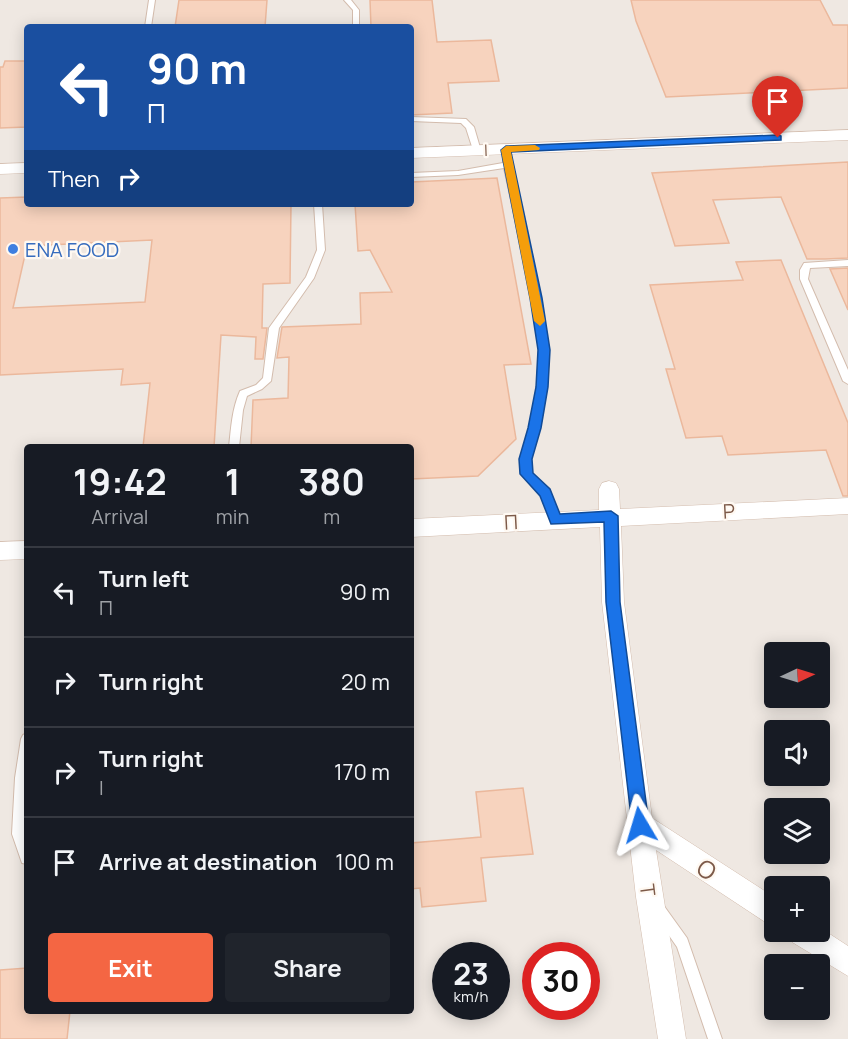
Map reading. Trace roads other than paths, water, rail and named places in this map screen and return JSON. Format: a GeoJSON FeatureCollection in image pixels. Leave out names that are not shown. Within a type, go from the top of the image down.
{"type":"FeatureCollection","features":[{"type":"Feature","properties":{"kind":"street","name":"Ι"},"geometry":{"type":"LineString","coordinates":[[414,153],[477,151],[506,157],[848,135]]}},
{"type":"Feature","properties":{"kind":"street"},"geometry":{"type":"LineString","coordinates":[[0,169],[24,168]]}},
{"type":"Feature","properties":{"kind":"street","name":"Τ"},"geometry":{"type":"LineString","coordinates":[[609,489],[613,602],[649,897],[672,1039]]}},
{"type":"Feature","properties":{"kind":"street","name":"Ρ"},"geometry":{"type":"LineString","coordinates":[[611,516],[848,506]]}},
{"type":"Feature","properties":{"kind":"street","name":"Π"},"geometry":{"type":"LineString","coordinates":[[414,528],[611,516]]}},
{"type":"Feature","properties":{"kind":"street"},"geometry":{"type":"LineString","coordinates":[[0,551],[24,550]]}},
{"type":"Feature","properties":{"kind":"street","name":"Ο"},"geometry":{"type":"LineString","coordinates":[[640,825],[764,906]]}},
{"type":"Feature","properties":{"kind":"street"},"geometry":{"type":"LineString","coordinates":[[817,942],[848,962]]}},
{"type":"Feature","properties":{"kind":"lane"},"geometry":{"type":"LineString","coordinates":[[148,24],[152,0]]}},
{"type":"Feature","properties":{"kind":"lane"},"geometry":{"type":"LineString","coordinates":[[347,0],[356,10],[356,24]]}},
{"type":"Feature","properties":{"kind":"lane"},"geometry":{"type":"LineString","coordinates":[[414,119],[463,121],[470,127],[477,151]]}},
{"type":"Feature","properties":{"kind":"lane"},"geometry":{"type":"LineString","coordinates":[[414,175],[458,172],[506,157],[536,298],[544,350],[542,387],[535,428],[526,459],[526,474],[545,493],[556,520]]}},
{"type":"Feature","properties":{"kind":"lane"},"geometry":{"type":"LineString","coordinates":[[234,444],[238,410],[243,393],[259,387],[268,379],[274,328],[310,278],[321,250],[318,207]]}},
{"type":"Feature","properties":{"kind":"lane"},"geometry":{"type":"LineString","coordinates":[[848,263],[807,265],[804,270],[804,279],[848,381]]}},
{"type":"Feature","properties":{"kind":"lane"},"geometry":{"type":"LineString","coordinates":[[24,759],[18,834],[24,850]]}},
{"type":"Feature","properties":{"kind":"lane"},"geometry":{"type":"LineString","coordinates":[[649,897],[682,943],[715,1039]]}},
{"type":"Feature","properties":{"kind":"place","name":"ENA FOOD"},"geometry":{"type":"Point","coordinates":[13,249]}}]}
